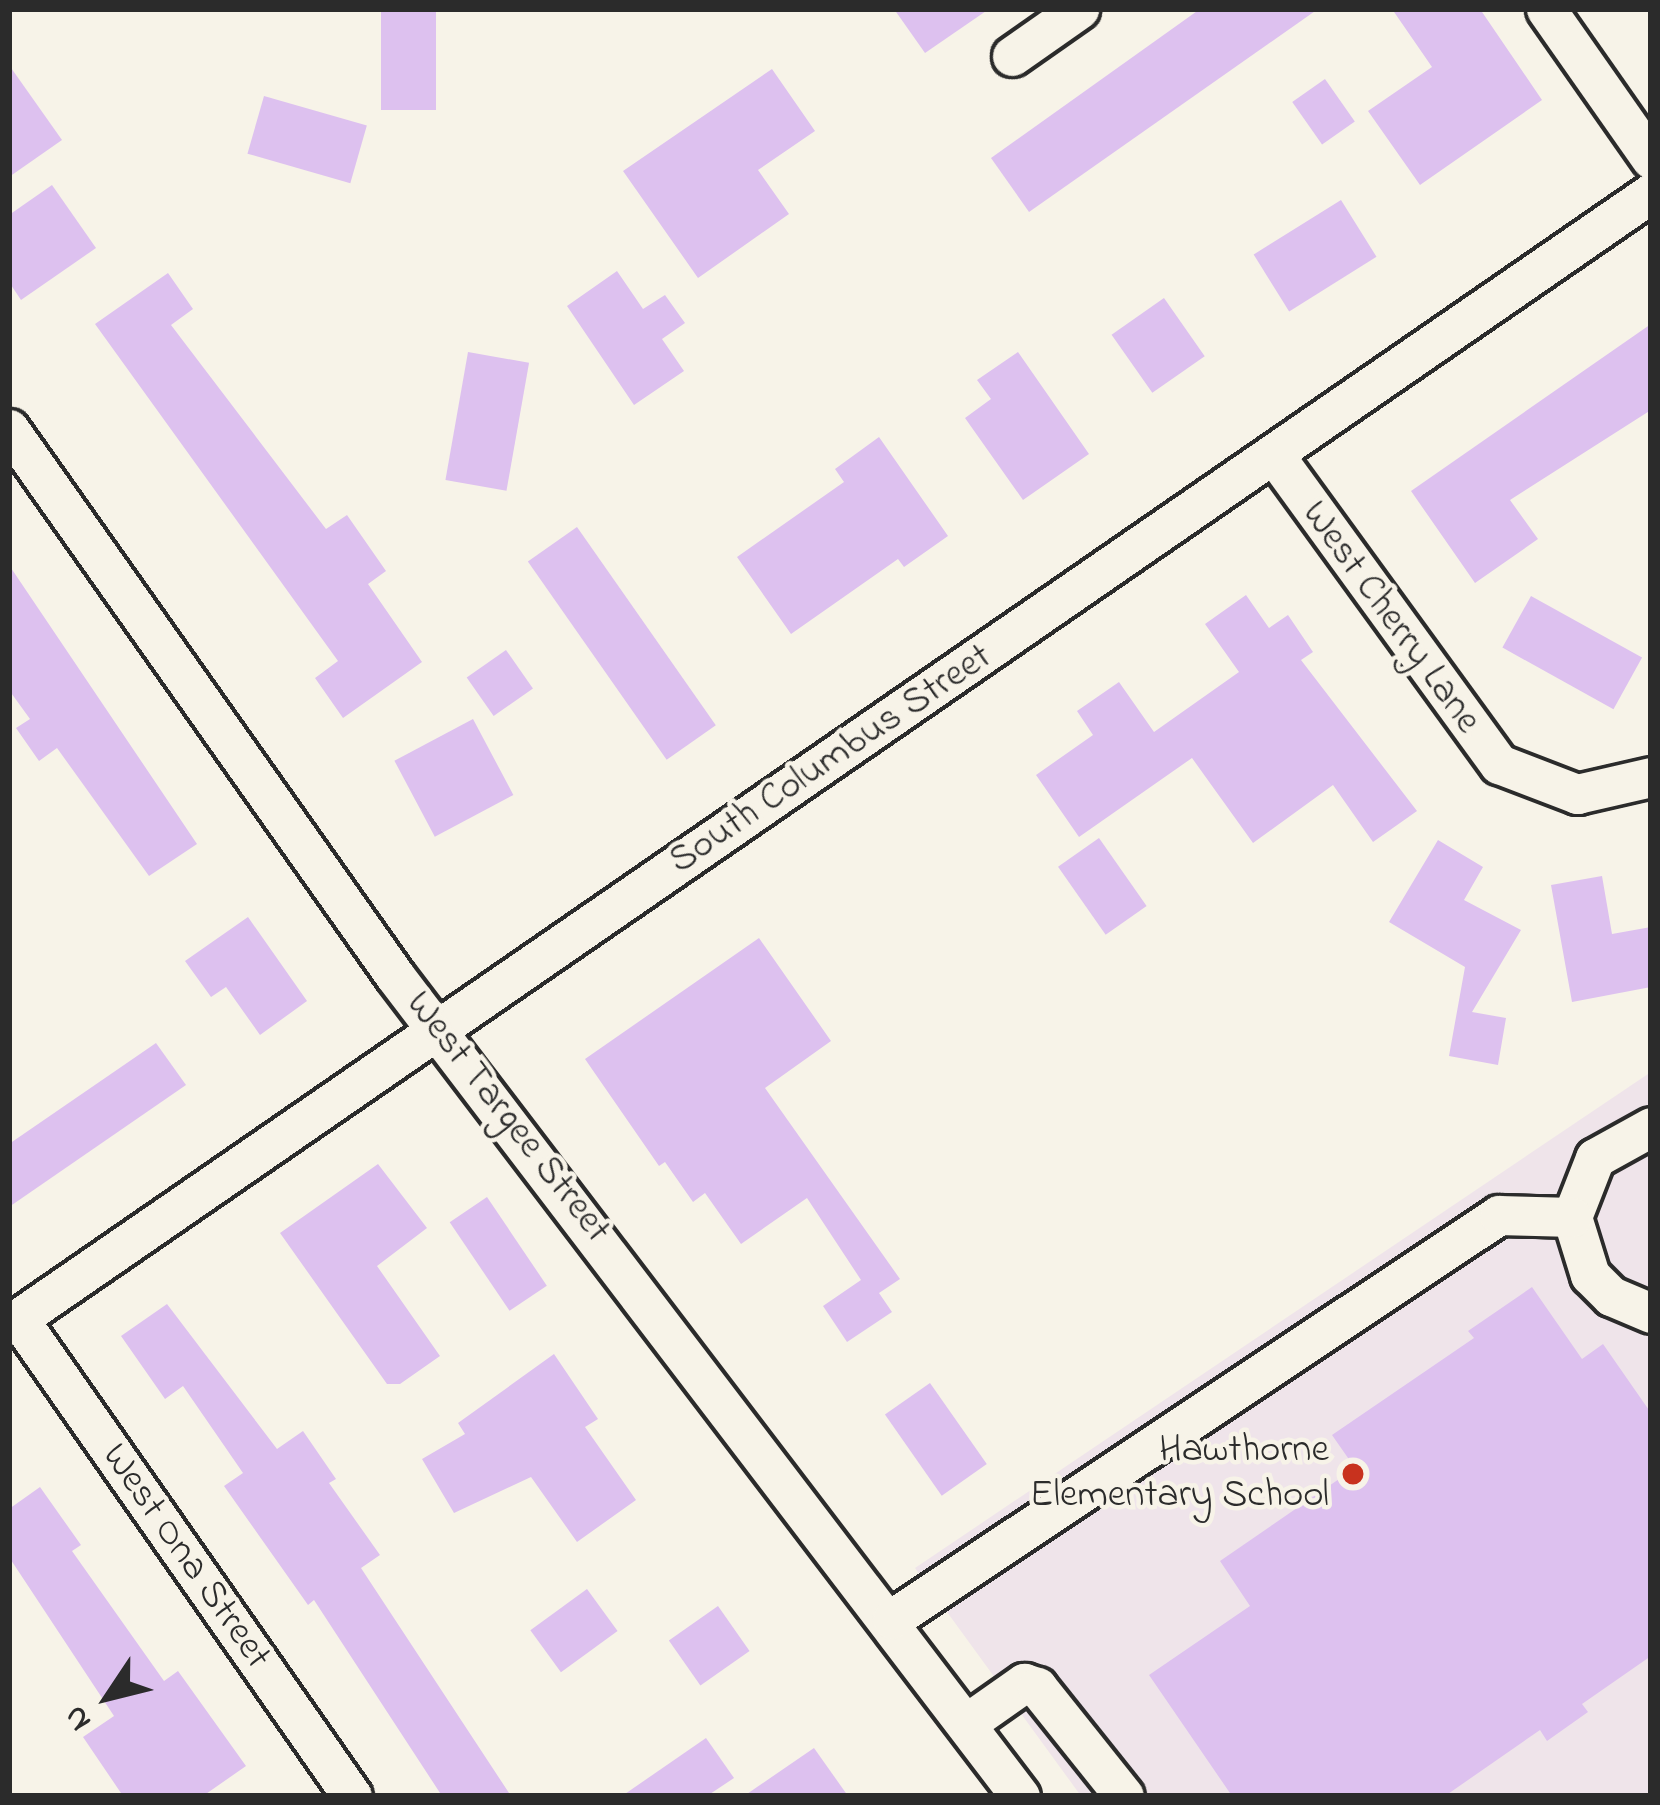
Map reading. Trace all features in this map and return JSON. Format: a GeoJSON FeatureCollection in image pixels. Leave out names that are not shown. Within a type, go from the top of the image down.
{"type":"FeatureCollection","features":[{"type":"Feature","properties":{"kind":"street"},"geometry":{"type":"LineString","coordinates":[[1012,56],[1079,9]]}},
{"type":"Feature","properties":{"kind":"street"},"geometry":{"type":"LineString","coordinates":[[1546,9],[1651,160]]}},
{"type":"Feature","properties":{"kind":"street","name":"South Columbus Street"},"geometry":{"type":"LineString","coordinates":[[14,1321],[1651,193]]}},
{"type":"Feature","properties":{"kind":"street","name":"West Targee Street"},"geometry":{"type":"LineString","coordinates":[[9,429],[394,976],[438,1025],[892,1619],[1020,1796]]}},
{"type":"Feature","properties":{"kind":"street","name":"West Cherry Lane"},"geometry":{"type":"LineString","coordinates":[[1275,456],[1499,764],[1577,794],[1651,777]]}},
{"type":"Feature","properties":{"kind":"street"},"geometry":{"type":"LineString","coordinates":[[1651,1127],[1595,1158],[1572,1217],[1590,1274],[1611,1297],[1651,1312]]}},
{"type":"Feature","properties":{"kind":"street"},"geometry":{"type":"LineString","coordinates":[[892,1619],[1499,1215],[1572,1217]]}},
{"type":"Feature","properties":{"kind":"street","name":"West Ona Street"},"geometry":{"type":"LineString","coordinates":[[14,1321],[352,1796]]}},
{"type":"Feature","properties":{"kind":"street"},"geometry":{"type":"LineString","coordinates":[[968,1724],[1024,1683],[1036,1687],[1124,1796]]}},
{"type":"Feature","properties":{"kind":"shaded area","name":"Hawthorne Elementary School"},"geometry":{"type":"Polygon","coordinates":[[[1651,1072],[1651,1796],[1081,1796],[915,1568],[1651,1072]]]}},
{"type":"Feature","properties":{"kind":"building"},"geometry":{"type":"Polygon","coordinates":[[[381,9],[436,9],[436,110],[381,110],[381,9]]]}},
{"type":"Feature","properties":{"kind":"building"},"geometry":{"type":"Polygon","coordinates":[[[894,9],[989,9],[925,53],[894,9]]]}},
{"type":"Feature","properties":{"kind":"building"},"geometry":{"type":"Polygon","coordinates":[[[1200,9],[1318,9],[1029,212],[991,158],[1200,9]]]}},
{"type":"Feature","properties":{"kind":"building"},"geometry":{"type":"Polygon","coordinates":[[[1392,9],[1480,9],[1542,100],[1420,185],[1368,111],[1432,67],[1392,9]]]}},
{"type":"Feature","properties":{"kind":"building"},"geometry":{"type":"Polygon","coordinates":[[[9,65],[62,140],[9,177],[9,65]]]}},
{"type":"Feature","properties":{"kind":"building"},"geometry":{"type":"Polygon","coordinates":[[[772,69],[815,131],[758,170],[789,214],[698,278],[623,171],[772,69]]]}},
{"type":"Feature","properties":{"kind":"building"},"geometry":{"type":"Polygon","coordinates":[[[1325,79],[1355,122],[1322,145],[1292,102],[1325,79]]]}},
{"type":"Feature","properties":{"kind":"building"},"geometry":{"type":"Polygon","coordinates":[[[264,96],[367,125],[350,183],[247,154],[264,96]]]}},
{"type":"Feature","properties":{"kind":"building"},"geometry":{"type":"Polygon","coordinates":[[[52,185],[96,248],[21,300],[9,282],[9,215],[52,185]]]}},
{"type":"Feature","properties":{"kind":"building"},"geometry":{"type":"Polygon","coordinates":[[[1341,200],[1377,257],[1289,311],[1254,255],[1341,200]]]}},
{"type":"Feature","properties":{"kind":"building"},"geometry":{"type":"Polygon","coordinates":[[[617,271],[643,309],[665,295],[685,323],[662,339],[684,371],[634,405],[567,306],[617,271]]]}},
{"type":"Feature","properties":{"kind":"building"},"geometry":{"type":"Polygon","coordinates":[[[168,273],[193,309],[171,325],[326,529],[347,515],[386,571],[368,584],[422,662],[343,718],[315,678],[338,661],[95,324],[168,273]]]}},
{"type":"Feature","properties":{"kind":"building"},"geometry":{"type":"Polygon","coordinates":[[[1164,298],[1205,356],[1152,393],[1112,335],[1164,298]]]}},
{"type":"Feature","properties":{"kind":"building"},"geometry":{"type":"Polygon","coordinates":[[[1651,324],[1651,410],[1510,500],[1538,539],[1475,583],[1411,491],[1651,324]]]}},
{"type":"Feature","properties":{"kind":"building"},"geometry":{"type":"Polygon","coordinates":[[[468,352],[529,363],[506,491],[445,480],[468,352]]]}},
{"type":"Feature","properties":{"kind":"building"},"geometry":{"type":"Polygon","coordinates":[[[1018,352],[1089,454],[1023,500],[965,418],[991,399],[977,380],[1018,352]]]}},
{"type":"Feature","properties":{"kind":"building"},"geometry":{"type":"Polygon","coordinates":[[[879,437],[948,536],[904,567],[898,559],[791,634],[737,557],[844,482],[835,469],[879,437]]]}},
{"type":"Feature","properties":{"kind":"building"},"geometry":{"type":"Polygon","coordinates":[[[577,527],[716,725],[667,760],[528,561],[577,527]]]}},
{"type":"Feature","properties":{"kind":"building"},"geometry":{"type":"Polygon","coordinates":[[[9,565],[197,844],[149,876],[57,748],[39,761],[16,728],[30,719],[9,690],[9,565]]]}},
{"type":"Feature","properties":{"kind":"building"},"geometry":{"type":"Polygon","coordinates":[[[1246,595],[1269,628],[1288,615],[1313,652],[1301,660],[1417,811],[1373,842],[1333,785],[1253,843],[1192,758],[1079,837],[1036,775],[1093,735],[1077,711],[1119,682],[1154,732],[1239,672],[1205,624],[1246,595]]]}},
{"type":"Feature","properties":{"kind":"building"},"geometry":{"type":"Polygon","coordinates":[[[1531,596],[1642,658],[1613,709],[1502,648],[1531,596]]]}},
{"type":"Feature","properties":{"kind":"building"},"geometry":{"type":"Polygon","coordinates":[[[506,650],[533,689],[494,716],[467,678],[506,650]]]}},
{"type":"Feature","properties":{"kind":"building"},"geometry":{"type":"Polygon","coordinates":[[[473,719],[513,795],[435,837],[394,761],[473,719]]]}},
{"type":"Feature","properties":{"kind":"building"},"geometry":{"type":"Polygon","coordinates":[[[1099,838],[1147,906],[1106,935],[1058,867],[1099,838]]]}},
{"type":"Feature","properties":{"kind":"building"},"geometry":{"type":"Polygon","coordinates":[[[1438,840],[1483,867],[1464,900],[1521,930],[1472,1012],[1506,1018],[1498,1065],[1449,1056],[1465,967],[1389,922],[1438,840]]]}},
{"type":"Feature","properties":{"kind":"building"},"geometry":{"type":"Polygon","coordinates":[[[1602,876],[1612,934],[1651,927],[1651,987],[1572,1002],[1551,885],[1602,876]]]}},
{"type":"Feature","properties":{"kind":"building"},"geometry":{"type":"Polygon","coordinates":[[[248,917],[307,1001],[260,1035],[226,987],[211,997],[185,961],[248,917]]]}},
{"type":"Feature","properties":{"kind":"building"},"geometry":{"type":"Polygon","coordinates":[[[759,938],[831,1041],[765,1088],[900,1279],[879,1293],[892,1312],[847,1342],[823,1306],[861,1280],[807,1198],[741,1244],[705,1193],[693,1202],[665,1162],[659,1166],[585,1059],[759,938]]]}},
{"type":"Feature","properties":{"kind":"building"},"geometry":{"type":"Polygon","coordinates":[[[156,1043],[186,1085],[9,1207],[9,1144],[156,1043]]]}},
{"type":"Feature","properties":{"kind":"building"},"geometry":{"type":"Polygon","coordinates":[[[378,1164],[427,1228],[377,1266],[440,1356],[400,1384],[387,1384],[280,1233],[378,1164]]]}},
{"type":"Feature","properties":{"kind":"building"},"geometry":{"type":"Polygon","coordinates":[[[487,1197],[547,1286],[510,1311],[450,1222],[487,1197]]]}},
{"type":"Feature","properties":{"kind":"building"},"geometry":{"type":"Polygon","coordinates":[[[1532,1287],[1582,1359],[1603,1344],[1651,1413],[1651,1656],[1582,1704],[1588,1712],[1547,1741],[1540,1730],[1445,1796],[1232,1796],[1149,1675],[1250,1606],[1220,1561],[1355,1468],[1332,1435],[1474,1338],[1468,1331],[1532,1287]]]}},
{"type":"Feature","properties":{"kind":"building"},"geometry":{"type":"Polygon","coordinates":[[[167,1304],[277,1449],[303,1431],[336,1479],[329,1483],[380,1555],[361,1568],[511,1796],[442,1796],[314,1600],[308,1605],[224,1486],[243,1473],[183,1386],[165,1399],[121,1336],[167,1304]]]}},
{"type":"Feature","properties":{"kind":"building"},"geometry":{"type":"Polygon","coordinates":[[[554,1354],[598,1419],[585,1427],[636,1500],[577,1542],[531,1477],[454,1513],[422,1459],[465,1434],[458,1423],[554,1354]]]}},
{"type":"Feature","properties":{"kind":"building"},"geometry":{"type":"Polygon","coordinates":[[[930,1383],[987,1464],[942,1496],[885,1415],[930,1383]]]}},
{"type":"Feature","properties":{"kind":"building"},"geometry":{"type":"Polygon","coordinates":[[[40,1487],[81,1545],[72,1551],[164,1681],[178,1671],[246,1766],[203,1796],[123,1796],[83,1737],[114,1716],[9,1557],[9,1509],[40,1487]]]}},
{"type":"Feature","properties":{"kind":"building"},"geometry":{"type":"Polygon","coordinates":[[[587,1589],[618,1631],[561,1672],[530,1630],[587,1589]]]}},
{"type":"Feature","properties":{"kind":"building"},"geometry":{"type":"Polygon","coordinates":[[[718,1606],[750,1651],[700,1685],[669,1640],[718,1606]]]}},
{"type":"Feature","properties":{"kind":"building"},"geometry":{"type":"Polygon","coordinates":[[[706,1738],[734,1778],[707,1796],[622,1796],[706,1738]]]}},
{"type":"Feature","properties":{"kind":"building"},"geometry":{"type":"Polygon","coordinates":[[[814,1748],[848,1796],[744,1796],[814,1748]]]}},
{"type":"Feature","properties":{"kind":"place","name":"Hawthorne Elementary School"},"geometry":{"type":"Point","coordinates":[1353,1474]}}]}
